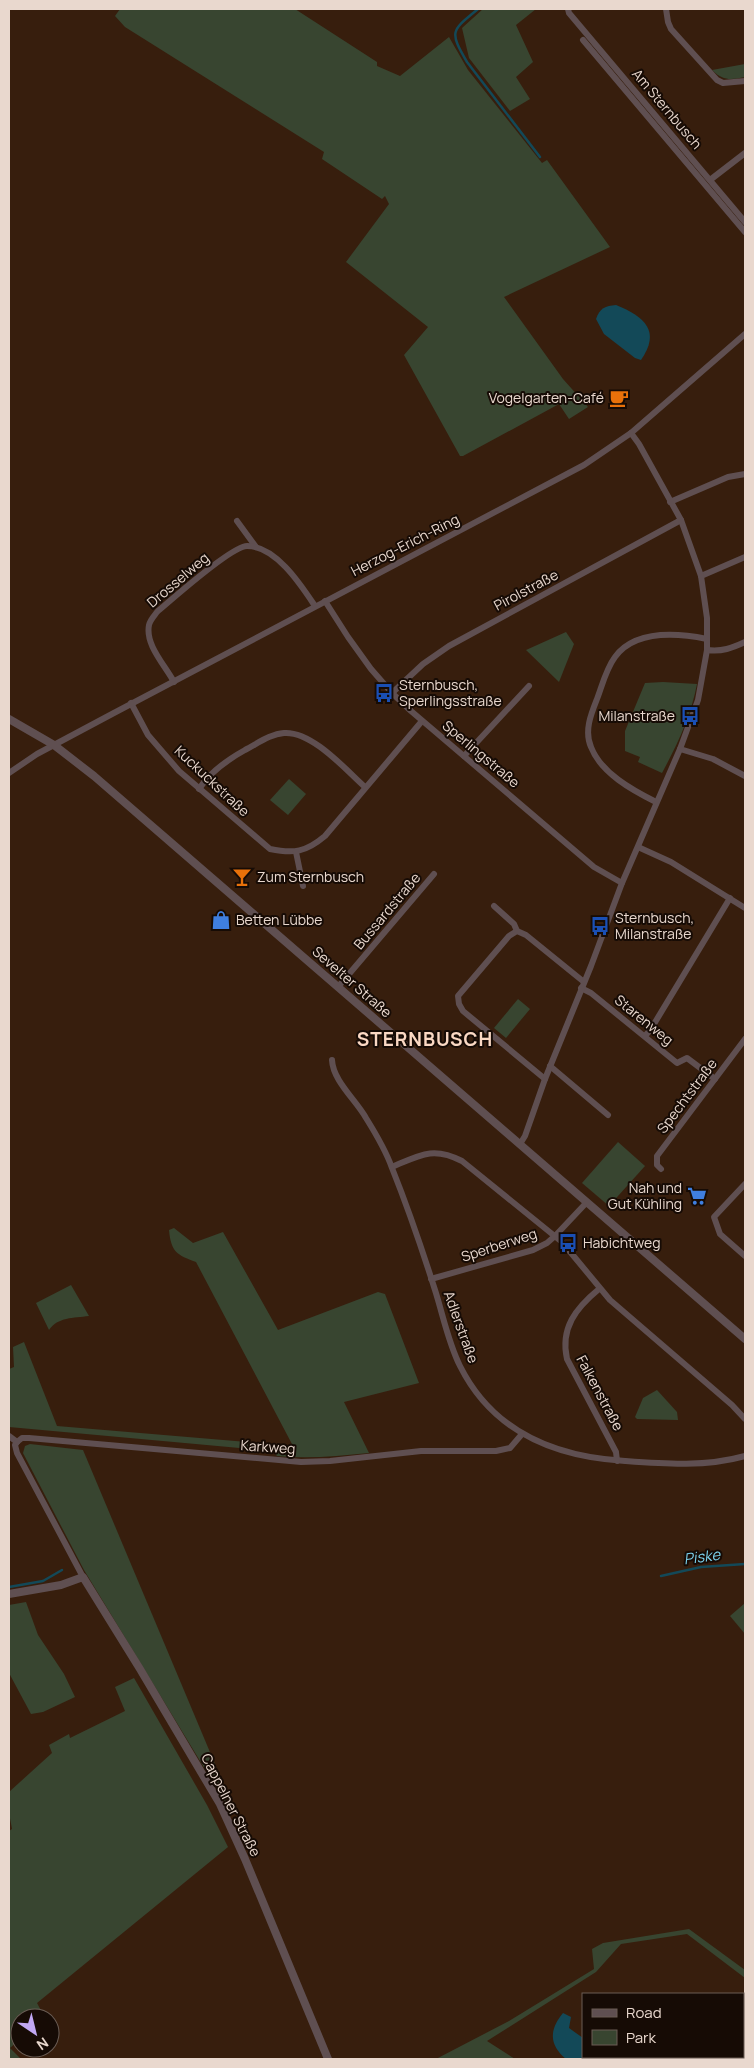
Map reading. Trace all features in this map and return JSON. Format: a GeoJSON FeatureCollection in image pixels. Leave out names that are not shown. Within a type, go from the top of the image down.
{"type":"FeatureCollection","features":[{"type":"Feature","properties":{"kind":"street"},"geometry":{"type":"LineString","coordinates":[[666,9],[671,29],[712,76],[723,83],[745,81]]}},
{"type":"Feature","properties":{"kind":"street","name":"Am Sternbusch"},"geometry":{"type":"LineString","coordinates":[[568,11],[745,222]]}},
{"type":"Feature","properties":{"kind":"street","name":"Am Sternbusch"},"geometry":{"type":"LineString","coordinates":[[583,40],[745,232]]}},
{"type":"Feature","properties":{"kind":"street"},"geometry":{"type":"LineString","coordinates":[[710,180],[745,153]]}},
{"type":"Feature","properties":{"kind":"street","name":"Herzog-Erich-Ring"},"geometry":{"type":"LineString","coordinates":[[9,774],[54,745],[325,600],[584,465],[631,433],[745,334]]}},
{"type":"Feature","properties":{"kind":"street"},"geometry":{"type":"LineString","coordinates":[[520,1144],[525,1136],[545,1079],[622,883],[680,749],[698,700],[707,650],[706,604],[701,576],[680,520],[639,444],[631,433]]}},
{"type":"Feature","properties":{"kind":"street"},"geometry":{"type":"LineString","coordinates":[[670,502],[728,478],[745,474]]}},
{"type":"Feature","properties":{"kind":"street","name":"Pirolstraße"},"geometry":{"type":"LineString","coordinates":[[392,693],[423,664],[449,646],[680,520]]}},
{"type":"Feature","properties":{"kind":"street"},"geometry":{"type":"LineString","coordinates":[[237,521],[256,547],[272,555],[286,567],[315,606]]}},
{"type":"Feature","properties":{"kind":"street","name":"Drosselweg"},"geometry":{"type":"LineString","coordinates":[[174,682],[153,647],[149,635],[149,623],[157,612],[229,554],[245,546],[256,547]]}},
{"type":"Feature","properties":{"kind":"street"},"geometry":{"type":"LineString","coordinates":[[701,576],[745,557]]}},
{"type":"Feature","properties":{"kind":"street","name":"Sperlingstraße"},"geometry":{"type":"LineString","coordinates":[[325,600],[348,638],[392,693],[422,721],[594,867],[622,883]]}},
{"type":"Feature","properties":{"kind":"street"},"geometry":{"type":"LineString","coordinates":[[656,802],[620,780],[598,760],[590,746],[588,730],[592,713],[615,657],[634,641],[650,636],[688,635],[707,638]]}},
{"type":"Feature","properties":{"kind":"street"},"geometry":{"type":"LineString","coordinates":[[707,650],[729,649],[745,642]]}},
{"type":"Feature","properties":{"kind":"street"},"geometry":{"type":"LineString","coordinates":[[464,756],[529,686]]}},
{"type":"Feature","properties":{"kind":"street","name":"Kuckuckstraße"},"geometry":{"type":"LineString","coordinates":[[131,704],[148,735],[179,772],[270,849],[296,852]]}},
{"type":"Feature","properties":{"kind":"street","name":"Sevelter Straße"},"geometry":{"type":"LineString","coordinates":[[9,719],[54,745],[94,776],[745,1339]]}},
{"type":"Feature","properties":{"kind":"street"},"geometry":{"type":"LineString","coordinates":[[303,886],[296,852],[312,846],[325,836],[422,721]]}},
{"type":"Feature","properties":{"kind":"street"},"geometry":{"type":"LineString","coordinates":[[199,789],[217,768],[232,758],[273,736],[284,733],[296,734],[310,739],[365,787]]}},
{"type":"Feature","properties":{"kind":"street"},"geometry":{"type":"LineString","coordinates":[[680,749],[713,759],[745,776]]}},
{"type":"Feature","properties":{"kind":"street"},"geometry":{"type":"LineString","coordinates":[[638,847],[671,862],[745,908]]}},
{"type":"Feature","properties":{"kind":"street","name":"Bussardstraße"},"geometry":{"type":"LineString","coordinates":[[338,987],[434,874]]}},
{"type":"Feature","properties":{"kind":"street"},"geometry":{"type":"LineString","coordinates":[[646,1036],[730,898]]}},
{"type":"Feature","properties":{"kind":"street","name":"Starenweg"},"geometry":{"type":"LineString","coordinates":[[494,906],[514,924],[517,931],[526,935],[591,993],[677,1063],[687,1058],[714,1080]]}},
{"type":"Feature","properties":{"kind":"street"},"geometry":{"type":"LineString","coordinates":[[517,931],[509,936],[458,996],[459,1004],[463,1011],[545,1079]]}},
{"type":"Feature","properties":{"kind":"street","name":"Spechtstraße"},"geometry":{"type":"LineString","coordinates":[[661,1170],[657,1166],[657,1156],[745,1039]]}},
{"type":"Feature","properties":{"kind":"street","name":"Adlerstraße"},"geometry":{"type":"LineString","coordinates":[[332,1060],[333,1070],[366,1117],[392,1167],[453,1349],[466,1377],[484,1402],[505,1422],[522,1434],[560,1451],[585,1457],[617,1461],[714,1464],[745,1456]]}},
{"type":"Feature","properties":{"kind":"street"},"geometry":{"type":"LineString","coordinates":[[550,1066],[608,1115]]}},
{"type":"Feature","properties":{"kind":"street"},"geometry":{"type":"LineString","coordinates":[[392,1167],[426,1153],[436,1152],[449,1154],[462,1161],[562,1242],[599,1289],[732,1404],[745,1419]]}},
{"type":"Feature","properties":{"kind":"street"},"geometry":{"type":"LineString","coordinates":[[745,1184],[714,1217],[720,1234],[745,1256]]}},
{"type":"Feature","properties":{"kind":"street","name":"Sperberweg"},"geometry":{"type":"LineString","coordinates":[[431,1279],[533,1250],[547,1243],[555,1236],[586,1202]]}},
{"type":"Feature","properties":{"kind":"street","name":"Falkenstraße"},"geometry":{"type":"LineString","coordinates":[[599,1289],[575,1315],[566,1332],[565,1347],[567,1359],[616,1452],[617,1461]]}},
{"type":"Feature","properties":{"kind":"street","name":"Karkweg"},"geometry":{"type":"LineString","coordinates":[[17,1442],[22,1438],[29,1438],[301,1462],[330,1461],[402,1452],[496,1451],[510,1448],[522,1434]]}},
{"type":"Feature","properties":{"kind":"street"},"geometry":{"type":"LineString","coordinates":[[9,1436],[17,1442]]}},
{"type":"Feature","properties":{"kind":"street","name":"Cappelner Straße"},"geometry":{"type":"LineString","coordinates":[[17,1442],[15,1445],[17,1453],[83,1577],[220,1804],[249,1868],[328,2059]]}},
{"type":"Feature","properties":{"kind":"street"},"geometry":{"type":"LineString","coordinates":[[9,1594],[61,1585],[83,1577]]}},
{"type":"Feature","properties":{"kind":"green space"},"geometry":{"type":"Polygon","coordinates":[[[120,9],[295,9],[377,62],[377,66],[400,76],[449,37],[468,70],[542,163],[547,160],[610,247],[504,297],[563,379],[588,407],[569,419],[559,404],[460,456],[404,355],[428,327],[346,262],[389,204],[385,196],[382,199],[322,159],[324,152],[125,27],[115,16],[120,9]]]}},
{"type":"Feature","properties":{"kind":"green space"},"geometry":{"type":"Polygon","coordinates":[[[483,9],[536,9],[516,25],[533,62],[516,77],[530,99],[510,111],[469,58],[462,28],[483,9]]]}},
{"type":"Feature","properties":{"kind":"green space"},"geometry":{"type":"Polygon","coordinates":[[[745,64],[745,77],[740,78],[724,78],[712,70],[745,64]]]}},
{"type":"Feature","properties":{"kind":"green space"},"geometry":{"type":"Polygon","coordinates":[[[566,632],[574,644],[559,682],[526,650],[566,632]]]}},
{"type":"Feature","properties":{"kind":"green space"},"geometry":{"type":"Polygon","coordinates":[[[645,683],[697,684],[683,730],[662,773],[638,762],[640,757],[625,751],[625,731],[645,683]]]}},
{"type":"Feature","properties":{"kind":"green space"},"geometry":{"type":"Polygon","coordinates":[[[289,779],[306,794],[288,815],[270,800],[289,779]]]}},
{"type":"Feature","properties":{"kind":"green space"},"geometry":{"type":"Polygon","coordinates":[[[518,999],[530,1009],[506,1038],[494,1028],[518,999]]]}},
{"type":"Feature","properties":{"kind":"green space"},"geometry":{"type":"Polygon","coordinates":[[[618,1142],[645,1166],[609,1206],[582,1183],[618,1142]]]}},
{"type":"Feature","properties":{"kind":"green space"},"geometry":{"type":"Polygon","coordinates":[[[174,1228],[193,1243],[223,1232],[278,1330],[378,1292],[385,1294],[419,1383],[344,1402],[369,1453],[323,1457],[289,1457],[277,1456],[273,1451],[9,1427],[9,1369],[14,1367],[13,1347],[24,1342],[57,1426],[293,1446],[196,1262],[180,1255],[173,1248],[169,1230],[174,1228]]]}},
{"type":"Feature","properties":{"kind":"green space"},"geometry":{"type":"Polygon","coordinates":[[[71,1285],[89,1316],[61,1320],[49,1330],[36,1303],[71,1285]]]}},
{"type":"Feature","properties":{"kind":"green space"},"geometry":{"type":"Polygon","coordinates":[[[657,1390],[677,1412],[678,1420],[637,1419],[635,1417],[643,1398],[657,1390]]]}},
{"type":"Feature","properties":{"kind":"green space"},"geometry":{"type":"Polygon","coordinates":[[[30,1444],[83,1450],[228,1795],[225,1802],[84,1570],[23,1453],[25,1446],[30,1444]]]}},
{"type":"Feature","properties":{"kind":"green space"},"geometry":{"type":"Polygon","coordinates":[[[26,1602],[38,1635],[64,1674],[75,1697],[43,1712],[31,1714],[9,1673],[9,1605],[26,1602]]]}},
{"type":"Feature","properties":{"kind":"green space"},"geometry":{"type":"Polygon","coordinates":[[[745,1603],[745,1634],[730,1616],[745,1603]]]}},
{"type":"Feature","properties":{"kind":"green space"},"geometry":{"type":"Polygon","coordinates":[[[134,1678],[207,1805],[228,1847],[37,2003],[40,2008],[10,2008],[10,2058],[21,2059],[9,2059],[9,1831],[12,1829],[9,1813],[9,1792],[52,1753],[49,1745],[69,1734],[70,1738],[125,1711],[115,1687],[134,1678]]]}},
{"type":"Feature","properties":{"kind":"green space"},"geometry":{"type":"Polygon","coordinates":[[[689,1929],[745,1970],[745,1978],[687,1934],[621,1944],[596,1972],[487,2041],[515,2059],[436,2059],[509,2021],[594,1969],[592,1949],[603,1943],[689,1929]]]}},
{"type":"Feature","properties":{"kind":"water"},"geometry":{"type":"Polygon","coordinates":[[[616,305],[635,315],[647,326],[650,333],[650,341],[641,360],[635,358],[604,334],[596,319],[603,308],[616,305]]]}},
{"type":"Feature","properties":{"kind":"water"},"geometry":{"type":"Polygon","coordinates":[[[563,2013],[571,2017],[569,2028],[582,2037],[582,2058],[600,2058],[566,2059],[560,2054],[553,2037],[553,2031],[563,2013]]]}},
{"type":"Feature","properties":{"kind":"waterway"},"geometry":{"type":"LineString","coordinates":[[478,9],[458,27],[455,37],[457,44],[467,62],[540,157]]}},
{"type":"Feature","properties":{"kind":"waterway","name":"Piske"},"geometry":{"type":"LineString","coordinates":[[661,1576],[701,1567],[745,1564]]}},
{"type":"Feature","properties":{"kind":"waterway","name":"Piske"},"geometry":{"type":"LineString","coordinates":[[9,1587],[43,1581],[62,1570]]}},
{"type":"Feature","properties":{"kind":"place","name":"Vogelgarten-Café"},"geometry":{"type":"Point","coordinates":[619,398]}},
{"type":"Feature","properties":{"kind":"place","name":"Sternbusch, Sperlingsstraße"},"geometry":{"type":"Point","coordinates":[384,693]}},
{"type":"Feature","properties":{"kind":"place","name":"Milanstraße"},"geometry":{"type":"Point","coordinates":[690,716]}},
{"type":"Feature","properties":{"kind":"place","name":"Zum Sternbusch"},"geometry":{"type":"Point","coordinates":[242,877]}},
{"type":"Feature","properties":{"kind":"place","name":"Betten Lübbe"},"geometry":{"type":"Point","coordinates":[221,920]}},
{"type":"Feature","properties":{"kind":"place","name":"Sternbusch, Milanstraße"},"geometry":{"type":"Point","coordinates":[600,926]}},
{"type":"Feature","properties":{"kind":"place","name":"Nah und Gut Kühling"},"geometry":{"type":"Point","coordinates":[697,1196]}},
{"type":"Feature","properties":{"kind":"place","name":"Habichtweg"},"geometry":{"type":"Point","coordinates":[568,1243]}},
{"type":"Feature","properties":{"kind":"district","name":"STERNBUSCH"},"geometry":{"type":"Point","coordinates":[425,1039]}}]}
